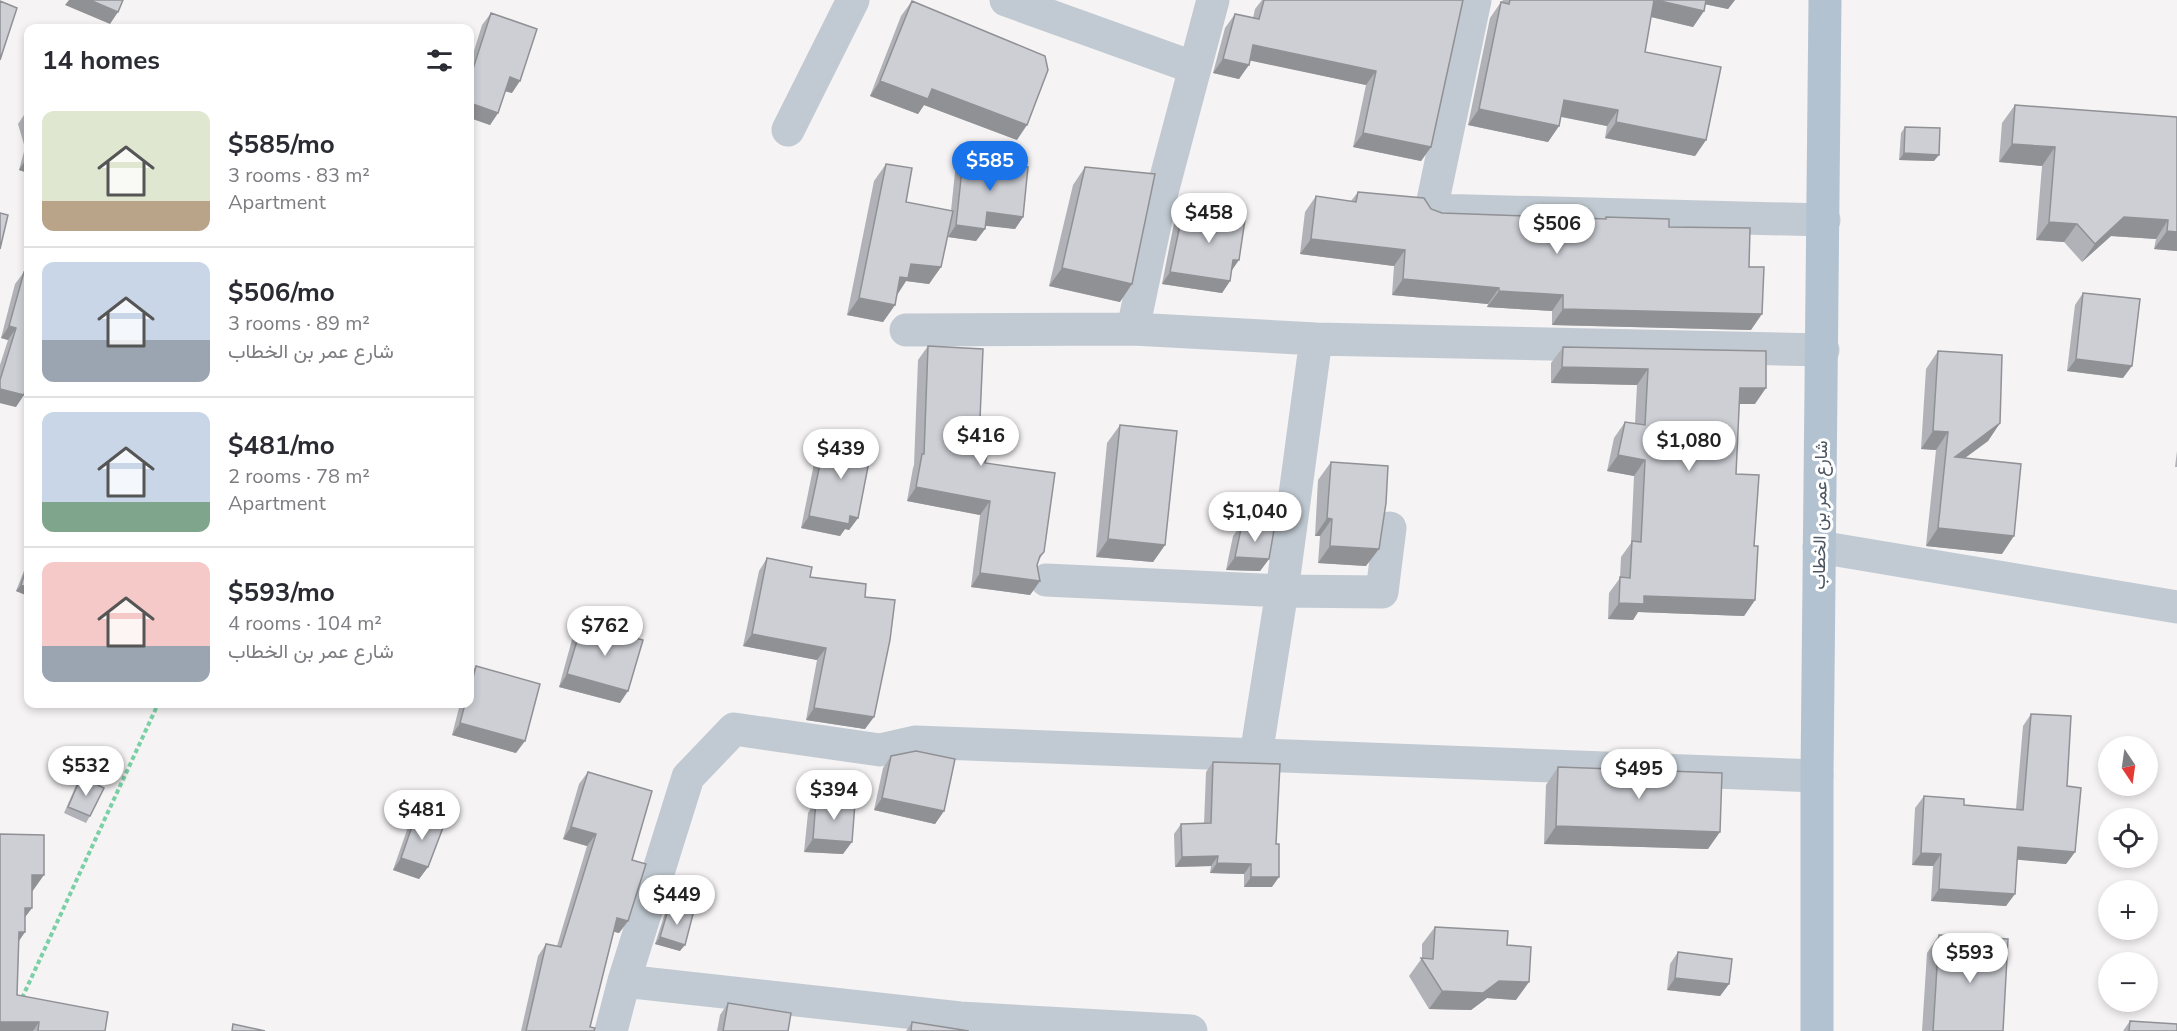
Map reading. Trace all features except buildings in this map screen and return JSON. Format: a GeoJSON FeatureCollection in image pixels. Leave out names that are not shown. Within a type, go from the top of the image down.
{"type":"FeatureCollection","features":[{"type":"Feature","properties":{"kind":"main road","name":"شارع عمر بن الخطاب"},"geometry":{"type":"LineString","coordinates":[[1817,1031],[1817,776],[1823,350],[1821,308],[1826,0]]}},
{"type":"Feature","properties":{"kind":"lane"},"geometry":{"type":"LineString","coordinates":[[788,130],[853,0]]}},
{"type":"Feature","properties":{"kind":"lane"},"geometry":{"type":"LineString","coordinates":[[1006,0],[1195,68]]}},
{"type":"Feature","properties":{"kind":"lane"},"geometry":{"type":"LineString","coordinates":[[1133,329],[1161,196],[1213,0]]}},
{"type":"Feature","properties":{"kind":"lane"},"geometry":{"type":"LineString","coordinates":[[1476,0],[1431,210],[1824,219]]}},
{"type":"Feature","properties":{"kind":"lane"},"geometry":{"type":"LineString","coordinates":[[906,330],[1133,329],[1316,339],[1823,350]]}},
{"type":"Feature","properties":{"kind":"lane"},"geometry":{"type":"LineString","coordinates":[[1256,755],[1282,591],[1316,339]]}},
{"type":"Feature","properties":{"kind":"lane"},"geometry":{"type":"LineString","coordinates":[[1046,580],[1282,591],[1382,592],[1390,528]]}},
{"type":"Feature","properties":{"kind":"lane"},"geometry":{"type":"LineString","coordinates":[[1820,547],[2177,607]]}},
{"type":"Feature","properties":{"kind":"lane"},"geometry":{"type":"LineString","coordinates":[[611,1031],[624,981],[688,777],[734,729],[880,750],[915,742],[1817,776]]}},
{"type":"Feature","properties":{"kind":"lane"},"geometry":{"type":"LineString","coordinates":[[624,981],[960,1018],[1191,1031]]}},
{"type":"Feature","properties":{"kind":"path"},"geometry":{"type":"LineString","coordinates":[[21,999],[156,708]]}}]}
